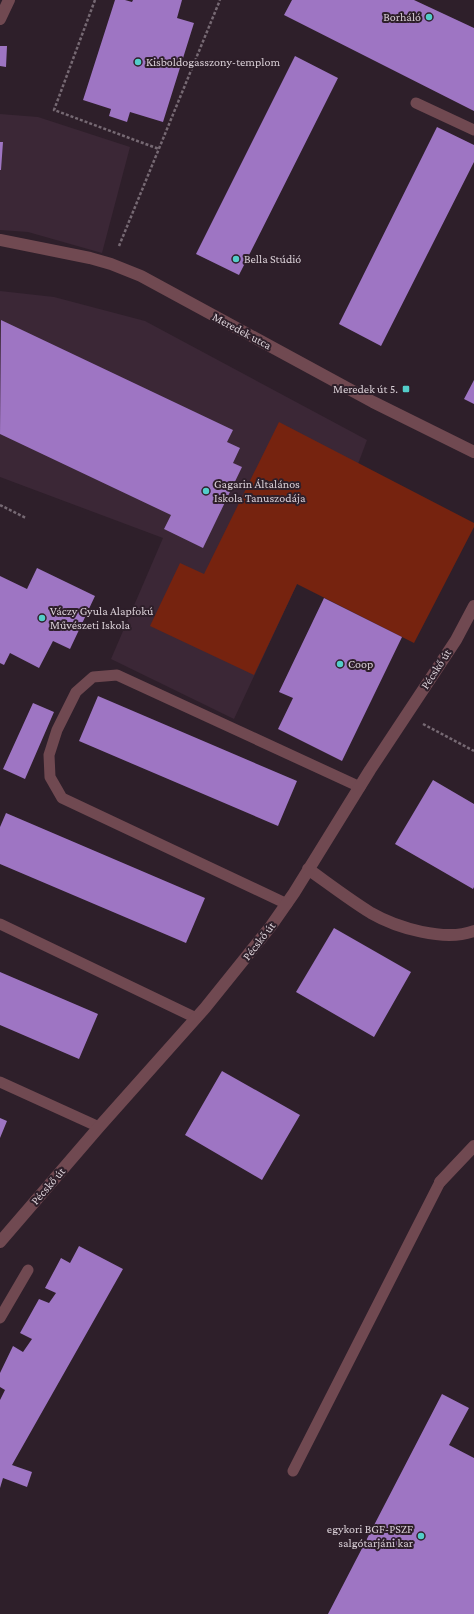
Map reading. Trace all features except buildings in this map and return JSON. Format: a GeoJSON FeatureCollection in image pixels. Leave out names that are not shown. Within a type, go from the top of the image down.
{"type":"FeatureCollection","features":[{"type":"Feature","properties":{"kind":"street"},"geometry":{"type":"LineString","coordinates":[[0,19],[9,0]]}},
{"type":"Feature","properties":{"kind":"street","name":"Meredek utca"},"geometry":{"type":"LineString","coordinates":[[0,240],[90,258],[111,264],[141,276],[373,402],[474,452]]}},
{"type":"Feature","properties":{"kind":"street","name":"Pécskő út"},"geometry":{"type":"LineString","coordinates":[[0,1242],[99,1127],[196,1018],[267,932],[287,904],[406,715],[456,640],[474,606]]}},
{"type":"Feature","properties":{"kind":"street"},"geometry":{"type":"LineString","coordinates":[[308,869],[372,913],[388,921],[429,933],[448,935],[466,934],[474,931]]}},
{"type":"Feature","properties":{"kind":"street"},"geometry":{"type":"LineString","coordinates":[[440,1182],[474,1146]]}},
{"type":"Feature","properties":{"kind":"lane"},"geometry":{"type":"LineString","coordinates":[[416,103],[474,130]]}},
{"type":"Feature","properties":{"kind":"lane"},"geometry":{"type":"LineString","coordinates":[[287,904],[62,798],[50,777],[49,755],[57,730],[76,692],[93,678],[117,675],[360,787]]}},
{"type":"Feature","properties":{"kind":"lane"},"geometry":{"type":"LineString","coordinates":[[0,924],[196,1018]]}},
{"type":"Feature","properties":{"kind":"lane"},"geometry":{"type":"LineString","coordinates":[[0,1082],[99,1127]]}},
{"type":"Feature","properties":{"kind":"lane"},"geometry":{"type":"LineString","coordinates":[[293,1471],[440,1182]]}},
{"type":"Feature","properties":{"kind":"lane"},"geometry":{"type":"LineString","coordinates":[[0,1318],[28,1270]]}},
{"type":"Feature","properties":{"kind":"path"},"geometry":{"type":"LineString","coordinates":[[95,0],[54,110],[159,149]]}},
{"type":"Feature","properties":{"kind":"path"},"geometry":{"type":"LineString","coordinates":[[111,264],[220,0]]}},
{"type":"Feature","properties":{"kind":"path"},"geometry":{"type":"LineString","coordinates":[[0,505],[26,518]]}},
{"type":"Feature","properties":{"kind":"path"},"geometry":{"type":"LineString","coordinates":[[406,715],[474,751]]}},
{"type":"Feature","properties":{"kind":"shaded area"},"geometry":{"type":"Polygon","coordinates":[[[0,114],[38,117],[130,147],[102,253],[28,232],[0,230],[0,114]]]}},
{"type":"Feature","properties":{"kind":"shaded area"},"geometry":{"type":"Polygon","coordinates":[[[0,291],[54,297],[145,321],[367,440],[358,464],[297,584],[234,719],[111,659],[163,538],[0,477],[0,291]]]}},
{"type":"Feature","properties":{"kind":"shaded area"},"geometry":{"type":"Polygon","coordinates":[[[279,422],[474,523],[474,527],[414,643],[297,584],[254,675],[150,626],[180,563],[204,574],[279,422]]]}},
{"type":"Feature","properties":{"kind":"place","name":"Borháló"},"geometry":{"type":"Point","coordinates":[429,17]}},
{"type":"Feature","properties":{"kind":"place","name":"Kisboldogasszony-templom"},"geometry":{"type":"Point","coordinates":[138,62]}},
{"type":"Feature","properties":{"kind":"place","name":"Bella Stúdió"},"geometry":{"type":"Point","coordinates":[236,259]}},
{"type":"Feature","properties":{"kind":"place","name":"Meredek út 5."},"geometry":{"type":"Point","coordinates":[406,389]}},
{"type":"Feature","properties":{"kind":"place","name":"Gagarin Általános Iskola Tanuszodája"},"geometry":{"type":"Point","coordinates":[206,491]}},
{"type":"Feature","properties":{"kind":"place","name":"Váczy Gyula Alapfokú Művészeti Iskola"},"geometry":{"type":"Point","coordinates":[42,618]}},
{"type":"Feature","properties":{"kind":"place","name":"Coop"},"geometry":{"type":"Point","coordinates":[340,664]}},
{"type":"Feature","properties":{"kind":"place","name":"egykori BGF-PSZF salgótarjáni kar"},"geometry":{"type":"Point","coordinates":[421,1536]}}]}
